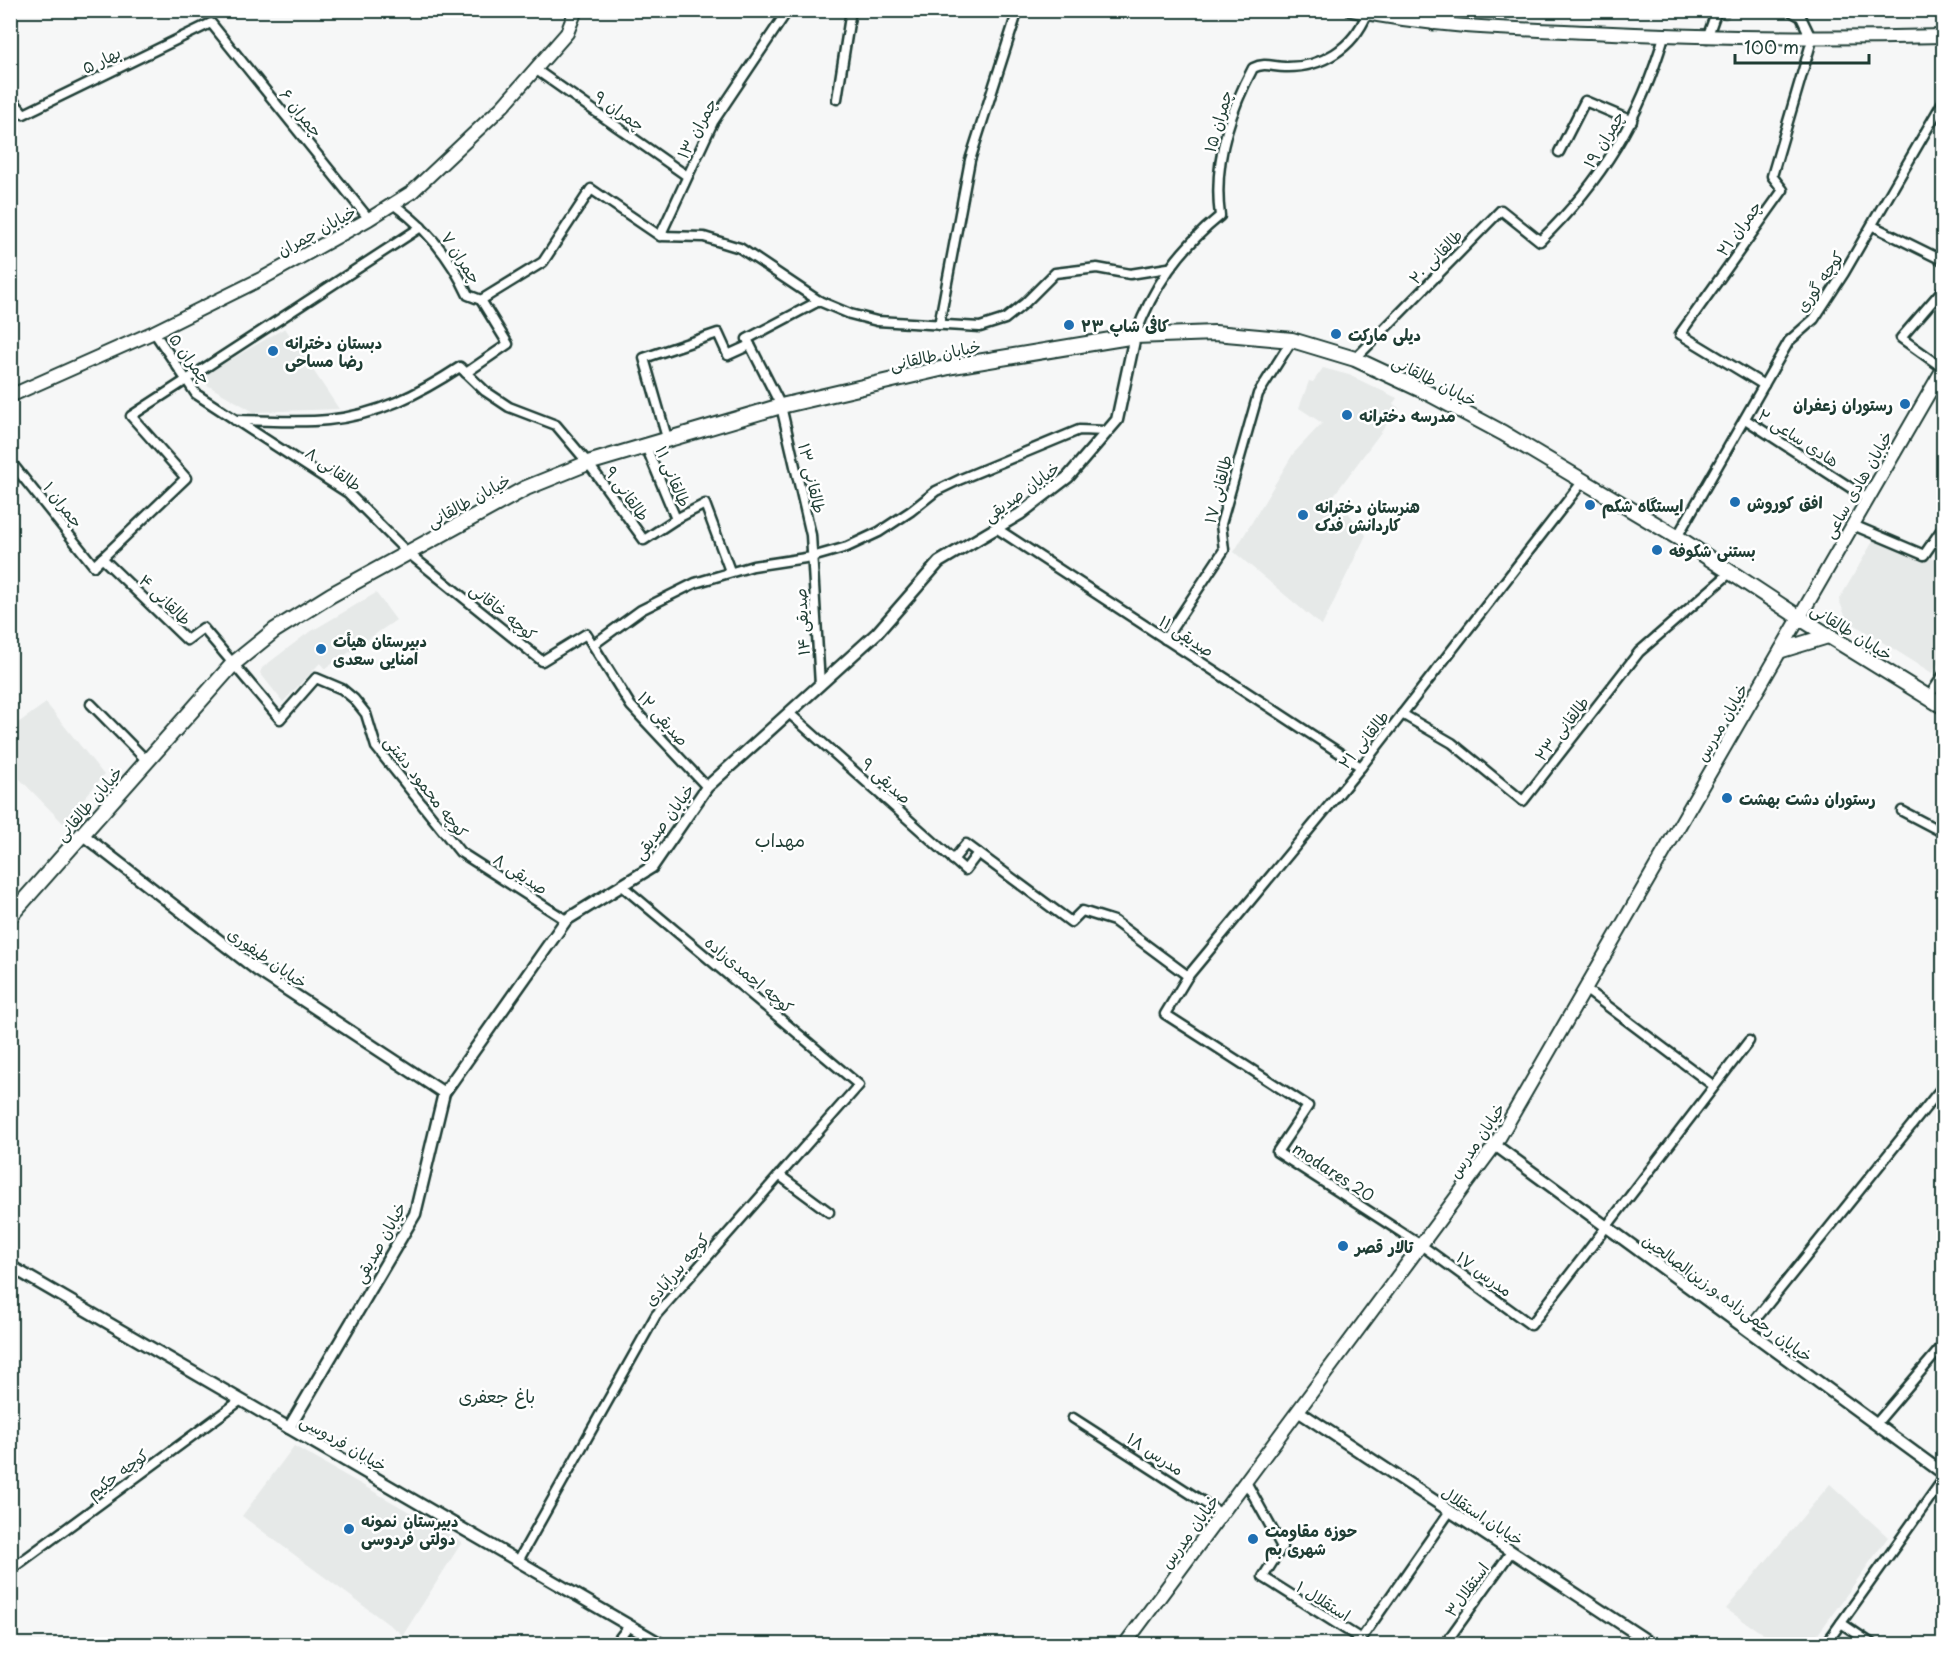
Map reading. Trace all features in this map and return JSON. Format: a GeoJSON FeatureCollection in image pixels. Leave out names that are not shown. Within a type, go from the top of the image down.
{"type":"FeatureCollection","features":[{"type":"Feature","properties":{"kind":"main road","name":"خیابان چمران"},"geometry":{"type":"LineString","coordinates":[[10,396],[153,332],[262,278],[369,219],[412,192],[503,106],[567,33],[576,10]]}},
{"type":"Feature","properties":{"kind":"main road"},"geometry":{"type":"LineString","coordinates":[[1351,10],[1433,25],[1707,38],[1812,40],[1944,36]]}},
{"type":"Feature","properties":{"kind":"main road","name":"خیابان طالقانی"},"geometry":{"type":"LineString","coordinates":[[10,916],[233,664],[275,630],[407,552],[526,488],[588,463],[645,444],[781,406],[953,366],[1135,336],[1215,333],[1292,340],[1355,359],[1461,411],[1583,481],[1677,537],[1828,636],[1944,707]]}},
{"type":"Feature","properties":{"kind":"main road","name":"خیابان هادی ساعی"},"geometry":{"type":"LineString","coordinates":[[1800,618],[1943,367]]}},
{"type":"Feature","properties":{"kind":"main road","name":"خیابان مدرس"},"geometry":{"type":"LineString","coordinates":[[1125,1644],[1495,1145],[1800,618]]}},
{"type":"Feature","properties":{"kind":"main road"},"geometry":{"type":"LineString","coordinates":[[1782,650],[1828,636]]}},
{"type":"Feature","properties":{"kind":"street","name":"چمران ۱۳"},"geometry":{"type":"LineString","coordinates":[[660,236],[713,122],[788,10]]}},
{"type":"Feature","properties":{"kind":"street"},"geometry":{"type":"LineString","coordinates":[[837,99],[851,10]]}},
{"type":"Feature","properties":{"kind":"street"},"geometry":{"type":"LineString","coordinates":[[939,325],[970,160],[1018,10]]}},
{"type":"Feature","properties":{"kind":"street"},"geometry":{"type":"LineString","coordinates":[[1433,25],[1439,10]]}},
{"type":"Feature","properties":{"kind":"street"},"geometry":{"type":"LineString","coordinates":[[1707,38],[1717,10]]}},
{"type":"Feature","properties":{"kind":"street"},"geometry":{"type":"LineString","coordinates":[[1789,10],[1801,17],[1812,40]]}},
{"type":"Feature","properties":{"kind":"street","name":"چمران ۱۵"},"geometry":{"type":"LineString","coordinates":[[1168,268],[1197,235],[1220,216],[1218,201],[1222,150],[1236,100],[1253,68],[1269,64],[1283,67],[1306,66],[1328,58],[1347,45],[1362,27],[1367,14]]}},
{"type":"Feature","properties":{"kind":"street","name":"بهار ۵"},"geometry":{"type":"LineString","coordinates":[[10,98],[24,114],[211,23]]}},
{"type":"Feature","properties":{"kind":"street","name":"چمران ۶"},"geometry":{"type":"LineString","coordinates":[[211,23],[369,219]]}},
{"type":"Feature","properties":{"kind":"street","name":"چمران ۱۹"},"geometry":{"type":"LineString","coordinates":[[1540,241],[1582,197],[1601,173],[1645,94],[1665,36]]}},
{"type":"Feature","properties":{"kind":"street","name":"چمران ۲۱"},"geometry":{"type":"LineString","coordinates":[[1764,385],[1680,334],[1783,190],[1772,177],[1812,40]]}},
{"type":"Feature","properties":{"kind":"street","name":"چمران ۹"},"geometry":{"type":"LineString","coordinates":[[535,69],[687,176]]}},
{"type":"Feature","properties":{"kind":"street","name":"کوچه گوری"},"geometry":{"type":"LineString","coordinates":[[1677,537],[1789,341],[1814,319],[1873,226],[1944,100]]}},
{"type":"Feature","properties":{"kind":"street"},"geometry":{"type":"LineString","coordinates":[[1558,152],[1585,101],[1632,121]]}},
{"type":"Feature","properties":{"kind":"street"},"geometry":{"type":"LineString","coordinates":[[481,300],[543,262],[591,189],[660,236],[704,237],[740,248],[819,301],[850,314],[877,321],[980,327],[1005,319],[1055,273],[1097,268],[1130,274],[1168,268]]}},
{"type":"Feature","properties":{"kind":"street","name":"چمران ۷"},"geometry":{"type":"LineString","coordinates":[[393,204],[421,227],[445,253],[468,295],[481,300],[508,344],[463,370]]}},
{"type":"Feature","properties":{"kind":"street","name":"طالقانی ۲۰"},"geometry":{"type":"LineString","coordinates":[[1355,359],[1501,210],[1540,241]]}},
{"type":"Feature","properties":{"kind":"street"},"geometry":{"type":"LineString","coordinates":[[1873,226],[1944,261]]}},
{"type":"Feature","properties":{"kind":"street"},"geometry":{"type":"LineString","coordinates":[[102,558],[186,478],[131,416],[421,227]]}},
{"type":"Feature","properties":{"kind":"street"},"geometry":{"type":"LineString","coordinates":[[1135,336],[1146,305],[1168,268]]}},
{"type":"Feature","properties":{"kind":"street"},"geometry":{"type":"LineString","coordinates":[[1943,367],[1901,338],[1944,288]]}},
{"type":"Feature","properties":{"kind":"street"},"geometry":{"type":"LineString","coordinates":[[667,438],[644,358],[718,333],[728,355],[819,301]]}},
{"type":"Feature","properties":{"kind":"street","name":"چمران ۵"},"geometry":{"type":"LineString","coordinates":[[153,332],[196,394],[235,420]]}},
{"type":"Feature","properties":{"kind":"street","name":"خیابان صدیقی"},"geometry":{"type":"LineString","coordinates":[[289,1428],[415,1214],[444,1093],[566,920],[652,867],[707,786],[877,633],[939,562],[1020,514],[1068,477],[1117,420],[1135,336]]}},
{"type":"Feature","properties":{"kind":"street","name":"طالقانی ۱۷"},"geometry":{"type":"LineString","coordinates":[[1165,639],[1224,550],[1221,524],[1258,394],[1292,340]]}},
{"type":"Feature","properties":{"kind":"street","name":"طالقانی ۱۳"},"geometry":{"type":"LineString","coordinates":[[749,342],[781,406],[811,535],[812,557]]}},
{"type":"Feature","properties":{"kind":"street"},"geometry":{"type":"LineString","coordinates":[[235,420],[327,420],[360,415],[393,405],[463,370]]}},
{"type":"Feature","properties":{"kind":"street","name":"طالقانی ۹"},"geometry":{"type":"LineString","coordinates":[[463,370],[485,391],[509,406],[556,425],[588,463],[644,540],[676,519]]}},
{"type":"Feature","properties":{"kind":"street","name":"هادی ساعی ۲"},"geometry":{"type":"LineString","coordinates":[[1745,419],[1868,499]]}},
{"type":"Feature","properties":{"kind":"street","name":"طالقانی ۸"},"geometry":{"type":"LineString","coordinates":[[235,420],[348,493],[407,552]]}},
{"type":"Feature","properties":{"kind":"street"},"geometry":{"type":"LineString","coordinates":[[593,645],[641,610],[668,595],[730,571],[812,557],[847,546],[879,532],[936,491],[991,466],[1079,430],[1107,431]]}},
{"type":"Feature","properties":{"kind":"street","name":"طالقانی ۱۱"},"geometry":{"type":"LineString","coordinates":[[645,444],[676,519]]}},
{"type":"Feature","properties":{"kind":"street","name":"چمران ۱"},"geometry":{"type":"LineString","coordinates":[[10,461],[94,566],[102,558]]}},
{"type":"Feature","properties":{"kind":"street","name":"طالقانی ۲۱"},"geometry":{"type":"LineString","coordinates":[[1308,1106],[1165,1014],[1188,976],[1361,767],[1583,481]]}},
{"type":"Feature","properties":{"kind":"street"},"geometry":{"type":"LineString","coordinates":[[676,519],[705,504],[730,571]]}},
{"type":"Feature","properties":{"kind":"street"},"geometry":{"type":"LineString","coordinates":[[1853,525],[1924,555],[1944,525]]}},
{"type":"Feature","properties":{"kind":"street","name":"صدیقی ۱۱"},"geometry":{"type":"LineString","coordinates":[[996,528],[1361,767]]}},
{"type":"Feature","properties":{"kind":"street","name":"کوچه خاقانی"},"geometry":{"type":"LineString","coordinates":[[407,552],[542,661],[586,634]]}},
{"type":"Feature","properties":{"kind":"street","name":"صدیقی ۱۴"},"geometry":{"type":"LineString","coordinates":[[812,557],[820,685]]}},
{"type":"Feature","properties":{"kind":"street","name":"طالقانی ۴"},"geometry":{"type":"LineString","coordinates":[[102,558],[187,640],[202,628],[233,664]]}},
{"type":"Feature","properties":{"kind":"street","name":"طالقانی ۲۳"},"geometry":{"type":"LineString","coordinates":[[1402,714],[1452,743],[1523,801],[1639,652],[1731,572]]}},
{"type":"Feature","properties":{"kind":"street","name":"صدیقی ۱۲"},"geometry":{"type":"LineString","coordinates":[[586,634],[631,706],[707,786]]}},
{"type":"Feature","properties":{"kind":"street","name":"کوچه محمود دشتی"},"geometry":{"type":"LineString","coordinates":[[233,664],[280,719],[315,678],[342,689],[366,714],[376,747],[460,852]]}},
{"type":"Feature","properties":{"kind":"street"},"geometry":{"type":"LineString","coordinates":[[1928,698],[1944,674]]}},
{"type":"Feature","properties":{"kind":"street"},"geometry":{"type":"LineString","coordinates":[[91,704],[147,761]]}},
{"type":"Feature","properties":{"kind":"street","name":"صدیقی ۹"},"geometry":{"type":"LineString","coordinates":[[789,713],[965,870],[978,853]]}},
{"type":"Feature","properties":{"kind":"street"},"geometry":{"type":"LineString","coordinates":[[1902,811],[1944,833]]}},
{"type":"Feature","properties":{"kind":"street","name":"خیابان طیفوری"},"geometry":{"type":"LineString","coordinates":[[83,835],[257,970],[444,1093]]}},
{"type":"Feature","properties":{"kind":"street"},"geometry":{"type":"LineString","coordinates":[[953,860],[966,844],[1071,922],[1082,911],[1114,921],[1188,976]]}},
{"type":"Feature","properties":{"kind":"street","name":"صدیقی ۸"},"geometry":{"type":"LineString","coordinates":[[460,852],[566,920]]}},
{"type":"Feature","properties":{"kind":"street","name":"کوچه احمدی‌زاده"},"geometry":{"type":"LineString","coordinates":[[621,885],[858,1085]]}},
{"type":"Feature","properties":{"kind":"street"},"geometry":{"type":"LineString","coordinates":[[1585,989],[1714,1086]]}},
{"type":"Feature","properties":{"kind":"street"},"geometry":{"type":"LineString","coordinates":[[1606,1227],[1749,1041]]}},
{"type":"Feature","properties":{"kind":"street","name":"کوچه بدرآبادی"},"geometry":{"type":"LineString","coordinates":[[518,1561],[656,1315],[858,1085]]}},
{"type":"Feature","properties":{"kind":"street"},"geometry":{"type":"LineString","coordinates":[[1747,1330],[1944,1085]]}},
{"type":"Feature","properties":{"kind":"street","name":"modares 20"},"geometry":{"type":"LineString","coordinates":[[1308,1106],[1277,1152],[1421,1245]]}},
{"type":"Feature","properties":{"kind":"street","name":"خیابان رحمی‌زاده و زین‌الصالحین"},"geometry":{"type":"LineString","coordinates":[[1495,1145],[1944,1476]]}},
{"type":"Feature","properties":{"kind":"street"},"geometry":{"type":"LineString","coordinates":[[779,1175],[829,1212]]}},
{"type":"Feature","properties":{"kind":"street","name":"مدرس ۱۷"},"geometry":{"type":"LineString","coordinates":[[1421,1245],[1531,1325],[1606,1227]]}},
{"type":"Feature","properties":{"kind":"street","name":"خیابان فردوسی"},"geometry":{"type":"LineString","coordinates":[[10,1266],[662,1644]]}},
{"type":"Feature","properties":{"kind":"street"},"geometry":{"type":"LineString","coordinates":[[1876,1424],[1944,1344]]}},
{"type":"Feature","properties":{"kind":"street","name":"کوچه حکیم"},"geometry":{"type":"LineString","coordinates":[[10,1570],[241,1400]]}},
{"type":"Feature","properties":{"kind":"street","name":"خیابان استقلال"},"geometry":{"type":"LineString","coordinates":[[1298,1411],[1652,1644]]}},
{"type":"Feature","properties":{"kind":"street","name":"مدرس ۱۸"},"geometry":{"type":"LineString","coordinates":[[1073,1418],[1222,1514]]}},
{"type":"Feature","properties":{"kind":"street"},"geometry":{"type":"LineString","coordinates":[[1826,1644],[1944,1476]]}},
{"type":"Feature","properties":{"kind":"street","name":"استقلال ۱"},"geometry":{"type":"LineString","coordinates":[[1245,1482],[1282,1547],[1264,1574],[1266,1581],[1361,1639],[1450,1511]]}},
{"type":"Feature","properties":{"kind":"street","name":"استقلال۳"},"geometry":{"type":"LineString","coordinates":[[1445,1644],[1511,1552]]}},
{"type":"Feature","properties":{"kind":"street"},"geometry":{"type":"LineString","coordinates":[[1841,1623],[1872,1644]]}},
{"type":"Feature","properties":{"kind":"street"},"geometry":{"type":"LineString","coordinates":[[615,1644],[629,1626]]}},
{"type":"Feature","properties":{"kind":"shaded area","name":"دبستان دخترانه رضا مساحی"},"geometry":{"type":"Polygon","coordinates":[[[285,328],[339,409],[254,412],[207,385],[206,374],[285,328]]]}},
{"type":"Feature","properties":{"kind":"shaded area","name":"هنرستان دخترانه کاردانش فدک"},"geometry":{"type":"Polygon","coordinates":[[[1323,368],[1349,375],[1397,398],[1393,404],[1399,408],[1334,495],[1366,535],[1322,626],[1234,552],[1293,454],[1322,423],[1299,408],[1309,381],[1313,382],[1323,368]]]}},
{"type":"Feature","properties":{"kind":"shaded area"},"geometry":{"type":"Polygon","coordinates":[[[1876,536],[1926,562],[1929,557],[1943,564],[1943,656],[1932,673],[1847,620],[1839,600],[1876,536]]]}},
{"type":"Feature","properties":{"kind":"shaded area","name":"دبیرستان هیأت امنایی سعدی"},"geometry":{"type":"Polygon","coordinates":[[[376,593],[396,620],[325,669],[320,663],[283,702],[260,673],[262,668],[305,635],[376,593]]]}},
{"type":"Feature","properties":{"kind":"shaded area"},"geometry":{"type":"Polygon","coordinates":[[[46,703],[104,775],[63,823],[11,770],[11,728],[46,703]]]}},
{"type":"Feature","properties":{"kind":"shaded area","name":"دبیرستان نمونه دولتی فردوسی"},"geometry":{"type":"Polygon","coordinates":[[[294,1446],[462,1542],[403,1635],[242,1516],[294,1446]]]}},
{"type":"Feature","properties":{"kind":"shaded area"},"geometry":{"type":"Polygon","coordinates":[[[1830,1484],[1888,1537],[1811,1644],[1778,1644],[1726,1609],[1830,1484]]]}},
{"type":"Feature","properties":{"kind":"waterway"},"geometry":{"type":"LineString","coordinates":[[1725,15],[1727,10]]}},
{"type":"Feature","properties":{"kind":"place","name":"کافی شاپ ۲۳"},"geometry":{"type":"Point","coordinates":[1069,325]}},
{"type":"Feature","properties":{"kind":"place","name":"دیلی مارکت"},"geometry":{"type":"Point","coordinates":[1336,334]}},
{"type":"Feature","properties":{"kind":"place","name":"دبستان دخترانه رضا مساحی"},"geometry":{"type":"Point","coordinates":[273,351]}},
{"type":"Feature","properties":{"kind":"place","name":"رستوران زعفران"},"geometry":{"type":"Point","coordinates":[1905,404]}},
{"type":"Feature","properties":{"kind":"place","name":"مدرسه دخترانه"},"geometry":{"type":"Point","coordinates":[1347,415]}},
{"type":"Feature","properties":{"kind":"place","name":"افق کوروش"},"geometry":{"type":"Point","coordinates":[1735,502]}},
{"type":"Feature","properties":{"kind":"place","name":"ایستگاه شکم"},"geometry":{"type":"Point","coordinates":[1590,505]}},
{"type":"Feature","properties":{"kind":"place","name":"هنرستان دخترانه کاردانش فدک"},"geometry":{"type":"Point","coordinates":[1303,515]}},
{"type":"Feature","properties":{"kind":"place","name":"بستنی شکوفه"},"geometry":{"type":"Point","coordinates":[1657,550]}},
{"type":"Feature","properties":{"kind":"place","name":"دبیرستان هیأت امنایی سعدی"},"geometry":{"type":"Point","coordinates":[321,649]}},
{"type":"Feature","properties":{"kind":"place","name":"رستوران دشت بهشت"},"geometry":{"type":"Point","coordinates":[1727,798]}},
{"type":"Feature","properties":{"kind":"place","name":"تالار قصر"},"geometry":{"type":"Point","coordinates":[1343,1246]}},
{"type":"Feature","properties":{"kind":"place","name":"دبیرستان نمونه دولتی فردوسی"},"geometry":{"type":"Point","coordinates":[349,1529]}},
{"type":"Feature","properties":{"kind":"place","name":"حوزه مقاومت شهری بم"},"geometry":{"type":"Point","coordinates":[1253,1539]}},
{"type":"Feature","properties":{"kind":"district","name":"مهداب"},"geometry":{"type":"Point","coordinates":[780,839]}},
{"type":"Feature","properties":{"kind":"district","name":"باغ جعفری"},"geometry":{"type":"Point","coordinates":[497,1395]}}]}
